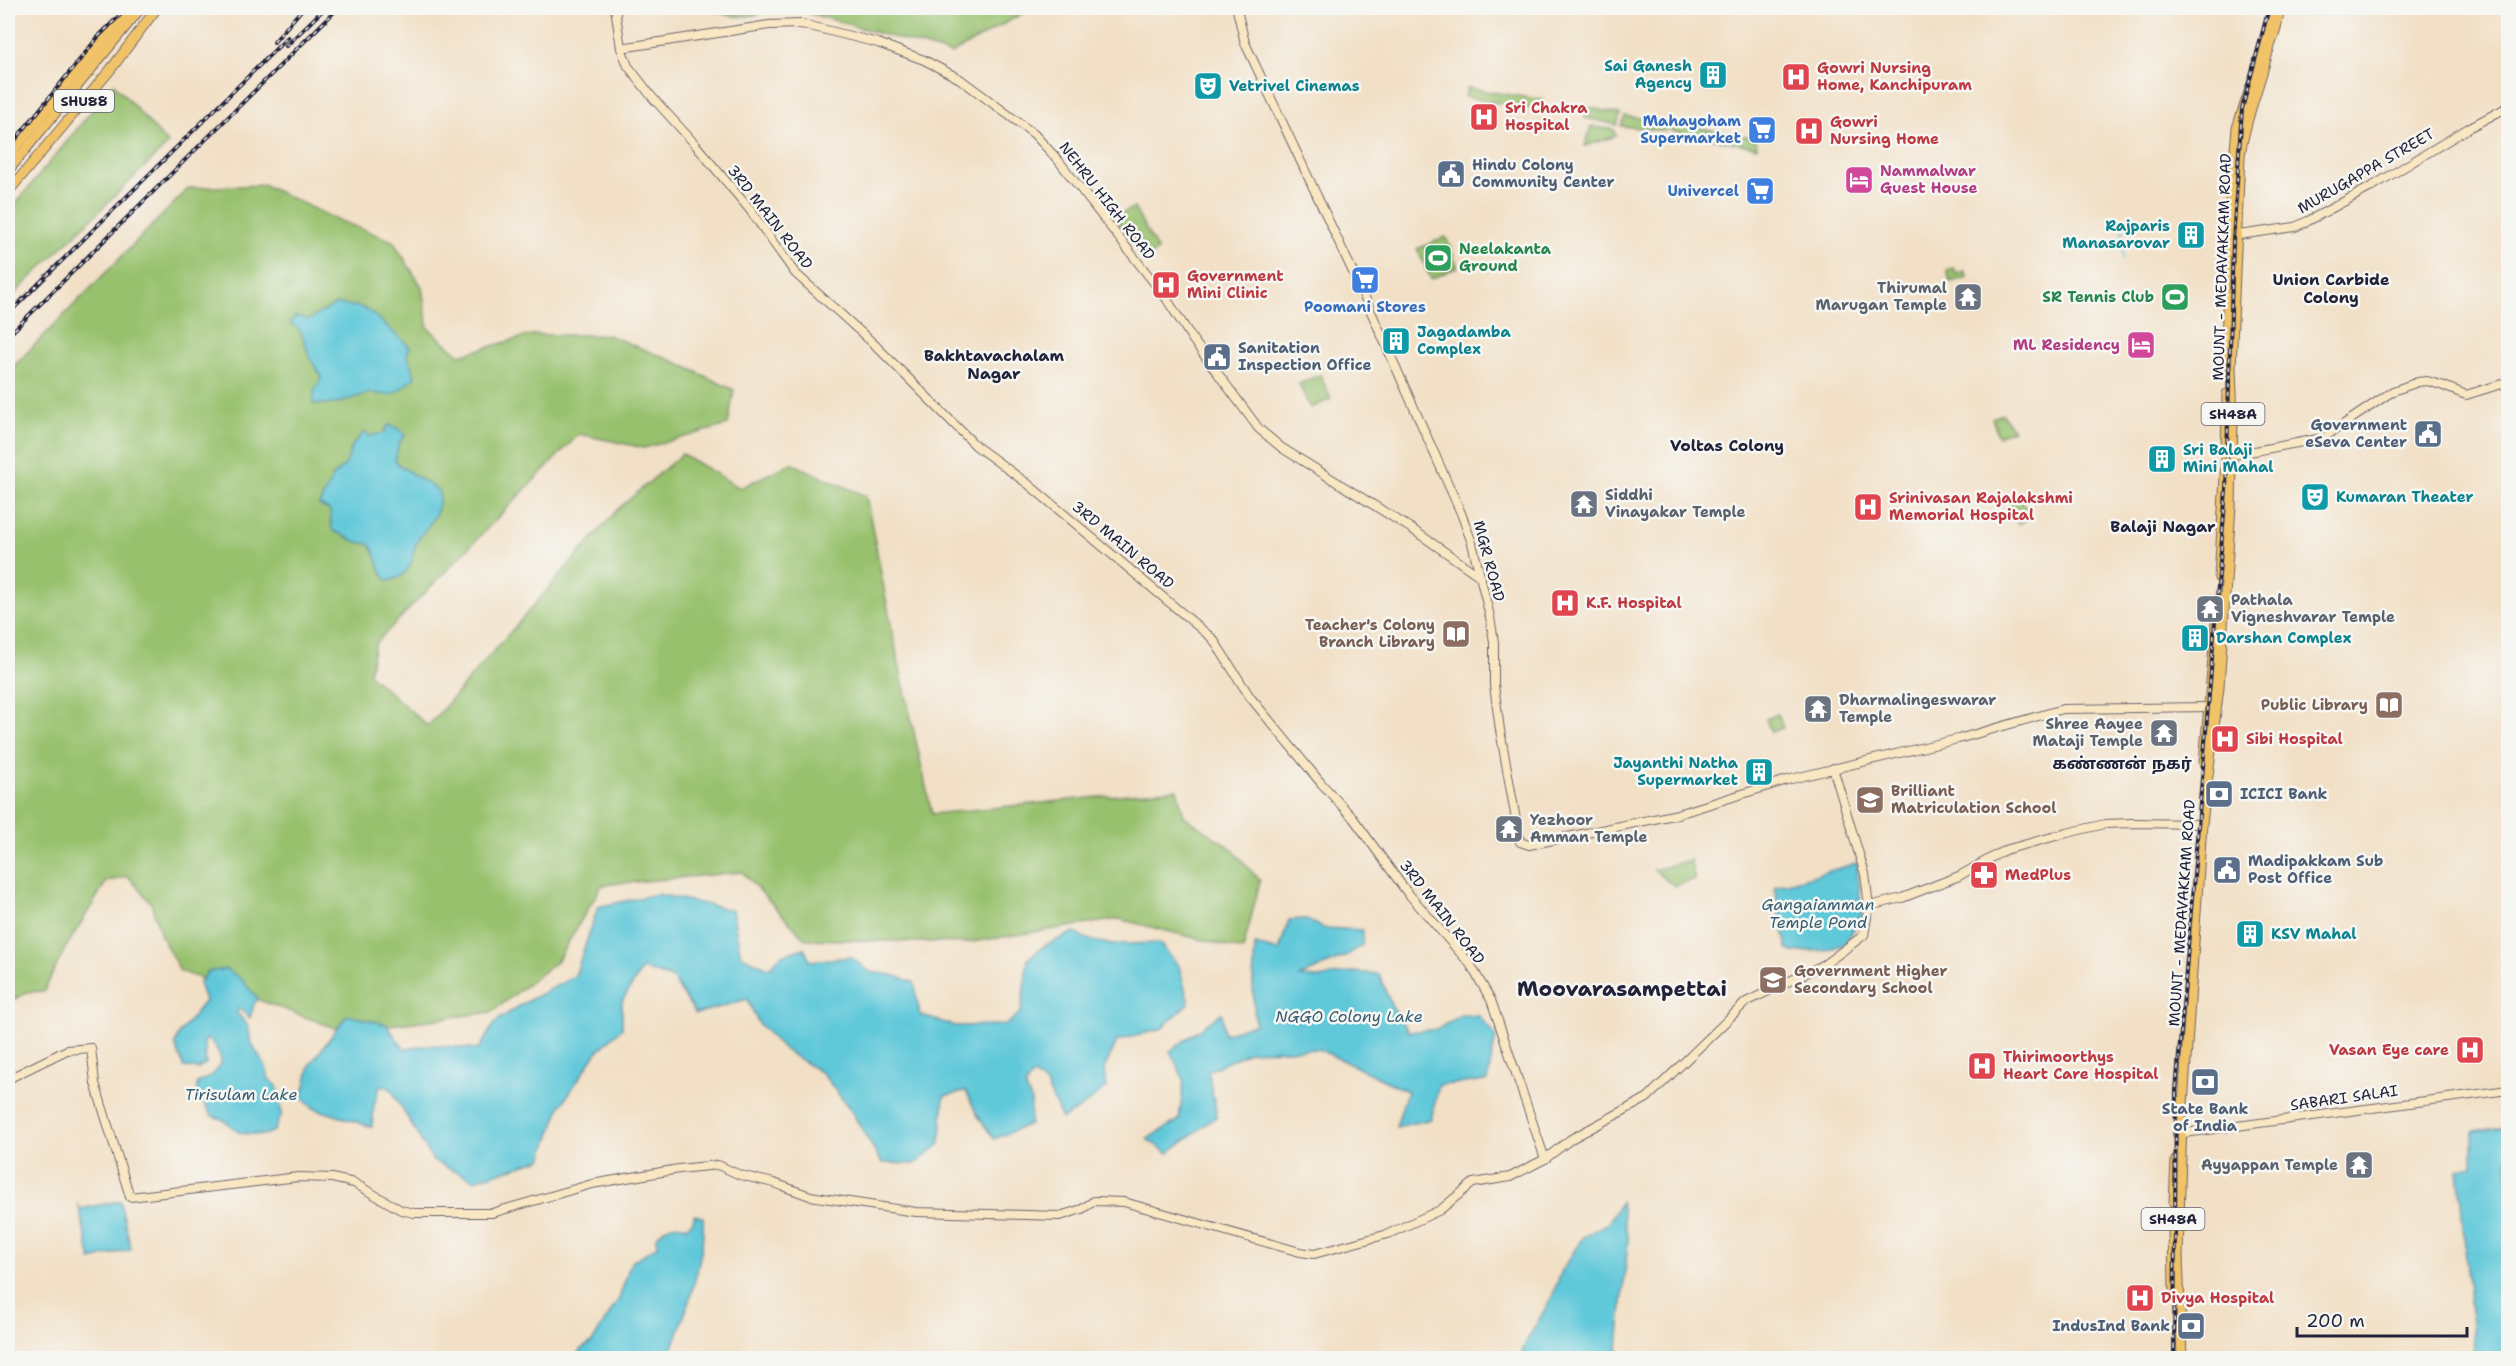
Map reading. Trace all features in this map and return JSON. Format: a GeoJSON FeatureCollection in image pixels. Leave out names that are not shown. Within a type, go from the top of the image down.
{"type":"FeatureCollection","features":[{"type":"Feature","properties":{"kind":"main road","name":"SHU88"},"geometry":{"type":"LineString","coordinates":[[8,192],[111,69],[158,8]]}},
{"type":"Feature","properties":{"kind":"main road","name":"MOUNT - MEDAVAKKAM ROAD"},"geometry":{"type":"LineString","coordinates":[[2200,824],[2218,697],[2229,456],[2233,236],[2231,182],[2237,128],[2265,44],[2273,8]]}},
{"type":"Feature","properties":{"kind":"main road","name":"MOUNT - MEDAVAKKAM ROAD"},"geometry":{"type":"LineString","coordinates":[[2233,236],[2244,131],[2264,72],[2280,8]]}},
{"type":"Feature","properties":{"kind":"main road","name":"SHU88"},"geometry":{"type":"LineString","coordinates":[[8,171],[140,10]]}},
{"type":"Feature","properties":{"kind":"main road"},"geometry":{"type":"LineString","coordinates":[[8,158],[122,20],[140,10]]}},
{"type":"Feature","properties":{"kind":"main road","name":"MOUNT - MEDAVAKKAM ROAD"},"geometry":{"type":"LineString","coordinates":[[2181,1359],[2172,1256],[2200,824],[2229,456]]}},
{"type":"Feature","properties":{"kind":"street","name":"3RD MAIN ROAD"},"geometry":{"type":"LineString","coordinates":[[615,8],[621,48],[628,66],[750,210],[795,273],[874,344],[976,446],[1028,484],[1213,639],[1249,695],[1321,783],[1353,818],[1406,891],[1470,964],[1491,1000],[1545,1159]]}},
{"type":"Feature","properties":{"kind":"street","name":"MGR ROAD"},"geometry":{"type":"LineString","coordinates":[[1241,9],[1245,43],[1360,287],[1461,513],[1481,577],[1492,631],[1494,685],[1500,730],[1518,836],[1523,844],[1678,814],[1833,768]]}},
{"type":"Feature","properties":{"kind":"street","name":"NEHRU HIGH ROAD"},"geometry":{"type":"LineString","coordinates":[[621,48],[769,25],[802,24],[878,43],[924,60],[960,79],[1034,134],[1058,160],[1166,298],[1193,340],[1259,429],[1282,448],[1412,529],[1481,577]]}},
{"type":"Feature","properties":{"kind":"street","name":"MURUGAPPA STREET"},"geometry":{"type":"LineString","coordinates":[[2233,236],[2295,226],[2308,221],[2371,188],[2472,126],[2508,107]]}},
{"type":"Feature","properties":{"kind":"street"},"geometry":{"type":"LineString","coordinates":[[2229,456],[2322,438],[2393,391],[2418,382],[2427,381],[2466,394],[2508,382]]}},
{"type":"Feature","properties":{"kind":"street"},"geometry":{"type":"LineString","coordinates":[[8,1079],[67,1050],[91,1048],[95,1083],[130,1197],[298,1177],[332,1178],[354,1184],[401,1210],[414,1213],[492,1213],[592,1184],[679,1169],[718,1165],[740,1175],[774,1183],[810,1196],[916,1212],[1060,1216],[1082,1209],[1094,1201],[1124,1202],[1314,1254],[1389,1234],[1440,1210],[1473,1183],[1510,1177],[1545,1159],[1570,1139],[1647,1098],[1746,1002],[1825,964],[1864,935],[1869,906],[1864,874],[1833,768],[1958,739],[2063,709],[2210,707]]}},
{"type":"Feature","properties":{"kind":"street"},"geometry":{"type":"LineString","coordinates":[[1869,906],[1902,898],[1959,876],[2005,850],[2067,833],[2105,824],[2141,822],[2200,824]]}},
{"type":"Feature","properties":{"kind":"street","name":"SABARI SALAI"},"geometry":{"type":"LineString","coordinates":[[2180,1134],[2508,1090]]}},
{"type":"Feature","properties":{"kind":"green space"},"geometry":{"type":"Polygon","coordinates":[[[709,8],[773,8],[749,16],[733,16],[709,8]]]}},
{"type":"Feature","properties":{"kind":"green space"},"geometry":{"type":"Polygon","coordinates":[[[810,8],[1032,8],[951,54],[809,13],[810,8]]]}},
{"type":"Feature","properties":{"kind":"green space"},"geometry":{"type":"Polygon","coordinates":[[[114,84],[168,144],[8,300],[8,213],[114,84]]]}},
{"type":"Feature","properties":{"kind":"green space"},"geometry":{"type":"Polygon","coordinates":[[[1467,88],[1543,100],[1541,111],[1465,97],[1467,88]]]}},
{"type":"Feature","properties":{"kind":"green space"},"geometry":{"type":"Polygon","coordinates":[[[1587,107],[1620,114],[1617,125],[1585,118],[1587,107]]]}},
{"type":"Feature","properties":{"kind":"green space"},"geometry":{"type":"Polygon","coordinates":[[[1625,116],[1664,122],[1667,131],[1621,126],[1625,116]]]}},
{"type":"Feature","properties":{"kind":"green space"},"geometry":{"type":"Polygon","coordinates":[[[1668,122],[1756,138],[1757,147],[1671,131],[1668,122]]]}},
{"type":"Feature","properties":{"kind":"green space"},"geometry":{"type":"Polygon","coordinates":[[[1591,126],[1614,130],[1616,136],[1585,146],[1591,126]]]}},
{"type":"Feature","properties":{"kind":"green space"},"geometry":{"type":"Polygon","coordinates":[[[264,185],[335,219],[393,241],[422,287],[428,328],[460,355],[531,335],[608,335],[678,363],[734,390],[728,425],[644,448],[579,434],[375,644],[369,674],[428,726],[618,509],[682,454],[740,488],[791,463],[866,496],[896,650],[932,814],[1177,789],[1184,816],[1232,849],[1260,881],[1243,950],[1119,919],[965,943],[805,939],[742,872],[602,885],[557,961],[492,1012],[343,1031],[180,971],[161,936],[151,903],[128,876],[106,882],[65,949],[44,991],[27,992],[8,1003],[8,372],[189,188],[264,185]]]}},
{"type":"Feature","properties":{"kind":"green space"},"geometry":{"type":"Polygon","coordinates":[[[1134,208],[1158,251],[1144,259],[1114,216],[1134,208]]]}},
{"type":"Feature","properties":{"kind":"green space","name":"Neelakanta Ground"},"geometry":{"type":"Polygon","coordinates":[[[1446,237],[1458,267],[1431,279],[1417,249],[1446,237]]]}},
{"type":"Feature","properties":{"kind":"green space"},"geometry":{"type":"Polygon","coordinates":[[[1954,268],[1956,274],[1965,271],[1968,277],[1950,282],[1947,270],[1954,268]]]}},
{"type":"Feature","properties":{"kind":"green space"},"geometry":{"type":"Polygon","coordinates":[[[1320,375],[1331,399],[1310,408],[1299,384],[1320,375]]]}},
{"type":"Feature","properties":{"kind":"green space"},"geometry":{"type":"Polygon","coordinates":[[[2003,414],[2013,430],[1998,436],[1992,418],[2003,414]]]}},
{"type":"Feature","properties":{"kind":"green space"},"geometry":{"type":"Polygon","coordinates":[[[2019,494],[2030,518],[2018,524],[2007,498],[2019,494]]]}},
{"type":"Feature","properties":{"kind":"green space"},"geometry":{"type":"Polygon","coordinates":[[[1778,714],[1783,728],[1771,732],[1766,719],[1778,714]]]}},
{"type":"Feature","properties":{"kind":"green space"},"geometry":{"type":"Polygon","coordinates":[[[1690,860],[1695,879],[1674,886],[1654,870],[1690,860]]]}},
{"type":"Feature","properties":{"kind":"water"},"geometry":{"type":"Polygon","coordinates":[[[336,304],[361,307],[372,313],[410,347],[407,354],[415,377],[397,392],[389,395],[369,393],[334,404],[313,404],[314,392],[322,377],[311,360],[300,330],[290,323],[296,316],[308,320],[336,304]]]}},
{"type":"Feature","properties":{"kind":"water"},"geometry":{"type":"Polygon","coordinates":[[[388,425],[399,429],[405,435],[399,443],[395,460],[400,466],[438,490],[439,505],[434,518],[417,542],[408,568],[400,577],[388,581],[382,573],[370,544],[357,542],[332,530],[330,511],[319,505],[333,476],[346,464],[352,446],[364,432],[370,436],[384,433],[388,425]]]}},
{"type":"Feature","properties":{"kind":"water","name":"Gangaiamman Temple Pond"},"geometry":{"type":"Polygon","coordinates":[[[1857,863],[1862,915],[1845,944],[1826,950],[1792,952],[1787,948],[1774,887],[1857,863]]]}},
{"type":"Feature","properties":{"kind":"water"},"geometry":{"type":"Polygon","coordinates":[[[657,894],[732,910],[741,956],[769,968],[782,955],[804,948],[810,961],[851,957],[870,972],[892,975],[914,982],[920,1015],[955,1026],[1006,1025],[1021,1012],[1028,959],[1044,946],[1074,932],[1104,943],[1159,943],[1179,966],[1189,1003],[1161,1029],[1117,1041],[1104,1069],[1106,1088],[1062,1119],[1046,1084],[1033,1075],[1025,1086],[1031,1100],[1030,1124],[994,1139],[978,1116],[966,1091],[944,1096],[940,1144],[915,1164],[882,1163],[850,1109],[822,1073],[786,1051],[759,1024],[747,999],[696,1014],[672,978],[642,969],[622,1001],[622,1028],[596,1053],[560,1107],[542,1159],[475,1180],[433,1161],[390,1088],[380,1085],[374,1105],[372,1127],[313,1108],[302,1098],[310,1065],[347,1015],[386,1024],[404,1049],[431,1045],[479,1049],[495,1022],[524,1003],[575,976],[598,907],[657,894]]]}},
{"type":"Feature","properties":{"kind":"water","name":"NGGO Colony Lake"},"geometry":{"type":"Polygon","coordinates":[[[1306,919],[1323,928],[1363,930],[1362,945],[1346,956],[1299,977],[1319,978],[1351,972],[1379,974],[1392,1007],[1409,1032],[1438,1029],[1461,1015],[1479,1016],[1496,1036],[1487,1081],[1439,1085],[1431,1119],[1396,1127],[1407,1091],[1318,1049],[1251,1051],[1208,1071],[1217,1116],[1168,1153],[1147,1139],[1179,1120],[1184,1080],[1170,1051],[1222,1013],[1224,1034],[1255,1024],[1253,983],[1255,945],[1279,951],[1289,920],[1306,919]]]}},
{"type":"Feature","properties":{"kind":"water","name":"Tirisulam Lake"},"geometry":{"type":"Polygon","coordinates":[[[226,969],[241,979],[258,999],[250,1018],[238,1008],[237,1013],[249,1027],[252,1043],[265,1066],[268,1078],[277,1086],[282,1114],[274,1131],[264,1135],[240,1133],[222,1119],[212,1116],[197,1092],[197,1083],[212,1075],[220,1065],[219,1053],[209,1040],[204,1040],[206,1064],[198,1069],[184,1067],[175,1044],[179,1034],[205,1001],[199,983],[208,972],[226,969]]]}},
{"type":"Feature","properties":{"kind":"water"},"geometry":{"type":"Polygon","coordinates":[[[2508,1127],[2508,1358],[2475,1358],[2458,1169],[2473,1166],[2473,1131],[2508,1127]]]}},
{"type":"Feature","properties":{"kind":"water"},"geometry":{"type":"Polygon","coordinates":[[[120,1201],[131,1249],[91,1260],[78,1203],[80,1209],[120,1201]]]}},
{"type":"Feature","properties":{"kind":"water"},"geometry":{"type":"Polygon","coordinates":[[[1621,1202],[1628,1240],[1617,1358],[1520,1358],[1525,1344],[1552,1297],[1562,1270],[1583,1237],[1608,1223],[1621,1202]]]}},
{"type":"Feature","properties":{"kind":"water"},"geometry":{"type":"Polygon","coordinates":[[[694,1215],[703,1217],[701,1250],[687,1308],[667,1358],[574,1358],[581,1349],[592,1342],[619,1299],[631,1262],[657,1246],[656,1237],[666,1228],[674,1224],[686,1227],[693,1221],[694,1215]]]}},
{"type":"Feature","properties":{"kind":"waterway"},"geometry":{"type":"LineString","coordinates":[[2123,224],[2123,259]]}},
{"type":"Feature","properties":{"kind":"railway"},"geometry":{"type":"LineString","coordinates":[[8,149],[98,37],[127,8]]}},
{"type":"Feature","properties":{"kind":"railway"},"geometry":{"type":"LineString","coordinates":[[274,42],[303,8]]}},
{"type":"Feature","properties":{"kind":"railway"},"geometry":{"type":"LineString","coordinates":[[286,46],[325,8]]}},
{"type":"Feature","properties":{"kind":"railway"},"geometry":{"type":"LineString","coordinates":[[8,336],[338,8]]}},
{"type":"Feature","properties":{"kind":"railway"},"geometry":{"type":"LineString","coordinates":[[2174,1358],[2176,1091],[2226,490],[2233,240],[2242,109],[2269,8]]}},
{"type":"Feature","properties":{"kind":"railway"},"geometry":{"type":"LineString","coordinates":[[8,314],[288,37]]}},
{"type":"Feature","properties":{"kind":"place","name":"Sai Ganesh Agency"},"geometry":{"type":"Point","coordinates":[1713,75]}},
{"type":"Feature","properties":{"kind":"place","name":"Gowri Nursing Home, Kanchipuram"},"geometry":{"type":"Point","coordinates":[1796,77]}},
{"type":"Feature","properties":{"kind":"place","name":"Vetrivel Cinemas"},"geometry":{"type":"Point","coordinates":[1208,86]}},
{"type":"Feature","properties":{"kind":"place","name":"Sri Chakra Hospital"},"geometry":{"type":"Point","coordinates":[1484,117]}},
{"type":"Feature","properties":{"kind":"place","name":"Mahayoham Supermarket"},"geometry":{"type":"Point","coordinates":[1762,130]}},
{"type":"Feature","properties":{"kind":"place","name":"Gowri Nursing Home"},"geometry":{"type":"Point","coordinates":[1809,131]}},
{"type":"Feature","properties":{"kind":"place","name":"Hindu Colony Community Center"},"geometry":{"type":"Point","coordinates":[1451,174]}},
{"type":"Feature","properties":{"kind":"place","name":"Nammalwar Guest House"},"geometry":{"type":"Point","coordinates":[1859,180]}},
{"type":"Feature","properties":{"kind":"place","name":"Univercel"},"geometry":{"type":"Point","coordinates":[1760,191]}},
{"type":"Feature","properties":{"kind":"place","name":"Rajparis Manasarovar"},"geometry":{"type":"Point","coordinates":[2191,235]}},
{"type":"Feature","properties":{"kind":"place","name":"Neelakanta Ground"},"geometry":{"type":"Point","coordinates":[1438,258]}},
{"type":"Feature","properties":{"kind":"place","name":"Poomani Stores"},"geometry":{"type":"Point","coordinates":[1365,280]}},
{"type":"Feature","properties":{"kind":"place","name":"Government Mini Clinic"},"geometry":{"type":"Point","coordinates":[1166,285]}},
{"type":"Feature","properties":{"kind":"place","name":"Thirumal Marugan Temple"},"geometry":{"type":"Point","coordinates":[1968,297]}},
{"type":"Feature","properties":{"kind":"place","name":"SR Tennis Club"},"geometry":{"type":"Point","coordinates":[2175,297]}},
{"type":"Feature","properties":{"kind":"place","name":"Jagadamba Complex"},"geometry":{"type":"Point","coordinates":[1396,341]}},
{"type":"Feature","properties":{"kind":"place","name":"ML Residency"},"geometry":{"type":"Point","coordinates":[2141,345]}},
{"type":"Feature","properties":{"kind":"place","name":"Sanitation Inspection Office"},"geometry":{"type":"Point","coordinates":[1217,357]}},
{"type":"Feature","properties":{"kind":"place","name":"Government eSeva Center"},"geometry":{"type":"Point","coordinates":[2428,434]}},
{"type":"Feature","properties":{"kind":"place","name":"Sri Balaji Mini Mahal"},"geometry":{"type":"Point","coordinates":[2162,459]}},
{"type":"Feature","properties":{"kind":"place","name":"Kumaran Theater"},"geometry":{"type":"Point","coordinates":[2315,497]}},
{"type":"Feature","properties":{"kind":"place","name":"Siddhi Vinayakar Temple"},"geometry":{"type":"Point","coordinates":[1584,504]}},
{"type":"Feature","properties":{"kind":"place","name":"Srinivasan Rajalakshmi Memorial Hospital"},"geometry":{"type":"Point","coordinates":[1868,507]}},
{"type":"Feature","properties":{"kind":"place","name":"K.F. Hospital"},"geometry":{"type":"Point","coordinates":[1565,603]}},
{"type":"Feature","properties":{"kind":"place","name":"Pathala Vigneshvarar Temple"},"geometry":{"type":"Point","coordinates":[2210,609]}},
{"type":"Feature","properties":{"kind":"place","name":"Teacher's Colony Branch Library"},"geometry":{"type":"Point","coordinates":[1456,634]}},
{"type":"Feature","properties":{"kind":"place","name":"Darshan Complex"},"geometry":{"type":"Point","coordinates":[2195,638]}},
{"type":"Feature","properties":{"kind":"place","name":"Public Library"},"geometry":{"type":"Point","coordinates":[2389,705]}},
{"type":"Feature","properties":{"kind":"place","name":"Dharmalingeswarar Temple"},"geometry":{"type":"Point","coordinates":[1818,709]}},
{"type":"Feature","properties":{"kind":"place","name":"Shree Aayee Mataji Temple"},"geometry":{"type":"Point","coordinates":[2164,733]}},
{"type":"Feature","properties":{"kind":"place","name":"Sibi Hospital"},"geometry":{"type":"Point","coordinates":[2225,739]}},
{"type":"Feature","properties":{"kind":"place","name":"Jayanthi Natha Supermarket"},"geometry":{"type":"Point","coordinates":[1759,772]}},
{"type":"Feature","properties":{"kind":"place","name":"ICICI Bank"},"geometry":{"type":"Point","coordinates":[2219,794]}},
{"type":"Feature","properties":{"kind":"place","name":"Brilliant Matriculation School"},"geometry":{"type":"Point","coordinates":[1870,800]}},
{"type":"Feature","properties":{"kind":"place","name":"Yezhoor Amman Temple"},"geometry":{"type":"Point","coordinates":[1509,829]}},
{"type":"Feature","properties":{"kind":"place","name":"Madipakkam Sub Post Office"},"geometry":{"type":"Point","coordinates":[2227,870]}},
{"type":"Feature","properties":{"kind":"place","name":"MedPlus"},"geometry":{"type":"Point","coordinates":[1984,875]}},
{"type":"Feature","properties":{"kind":"place","name":"KSV Mahal"},"geometry":{"type":"Point","coordinates":[2250,934]}},
{"type":"Feature","properties":{"kind":"place","name":"Government Higher Secondary School"},"geometry":{"type":"Point","coordinates":[1773,980]}},
{"type":"Feature","properties":{"kind":"place","name":"Vasan Eye care"},"geometry":{"type":"Point","coordinates":[2470,1050]}},
{"type":"Feature","properties":{"kind":"place","name":"Thirimoorthys Heart Care Hospital"},"geometry":{"type":"Point","coordinates":[1982,1066]}},
{"type":"Feature","properties":{"kind":"place","name":"State Bank of India"},"geometry":{"type":"Point","coordinates":[2205,1082]}},
{"type":"Feature","properties":{"kind":"place","name":"Ayyappan Temple"},"geometry":{"type":"Point","coordinates":[2359,1165]}},
{"type":"Feature","properties":{"kind":"place","name":"Divya Hospital"},"geometry":{"type":"Point","coordinates":[2140,1298]}},
{"type":"Feature","properties":{"kind":"place","name":"IndusInd Bank"},"geometry":{"type":"Point","coordinates":[2191,1326]}},
{"type":"Feature","properties":{"kind":"district","name":"Union Carbide Colony"},"geometry":{"type":"Point","coordinates":[2331,288]}},
{"type":"Feature","properties":{"kind":"district","name":"Bakhtavachalam Nagar"},"geometry":{"type":"Point","coordinates":[994,364]}},
{"type":"Feature","properties":{"kind":"district","name":"Voltas Colony"},"geometry":{"type":"Point","coordinates":[1727,445]}},
{"type":"Feature","properties":{"kind":"district","name":"Balaji Nagar"},"geometry":{"type":"Point","coordinates":[2163,526]}},
{"type":"Feature","properties":{"kind":"district","name":"கண்ணன் நகர்"},"geometry":{"type":"Point","coordinates":[2122,763]}},
{"type":"Feature","properties":{"kind":"district","name":"Moovarasampettai"},"geometry":{"type":"Point","coordinates":[1622,989]}}]}
